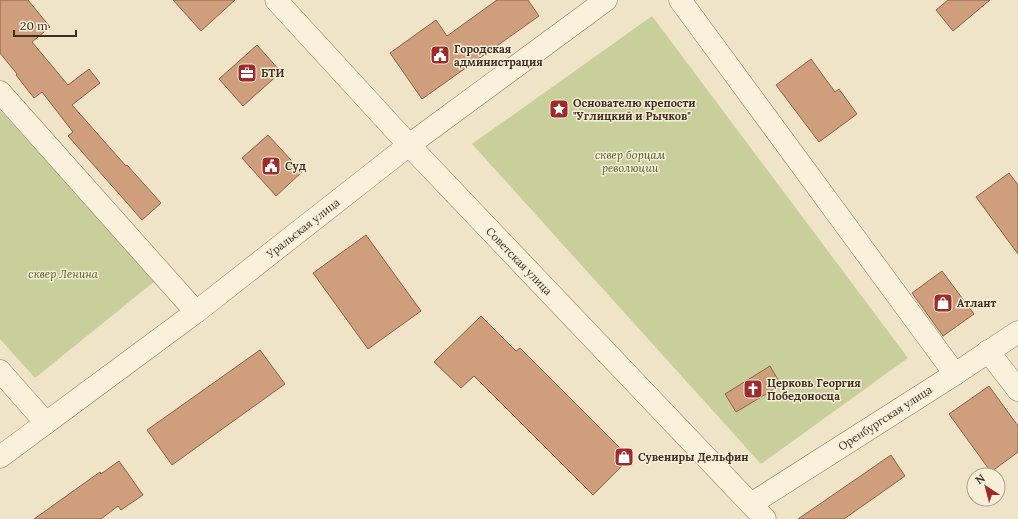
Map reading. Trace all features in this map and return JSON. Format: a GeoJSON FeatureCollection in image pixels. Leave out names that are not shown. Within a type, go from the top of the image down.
{"type":"FeatureCollection","features":[{"type":"Feature","properties":{"kind":"street","name":"Советская улица"},"geometry":{"type":"LineString","coordinates":[[276,0],[409,145],[758,512]]}},
{"type":"Feature","properties":{"kind":"street","name":"Уральская улица"},"geometry":{"type":"LineString","coordinates":[[0,457],[196,312],[409,145],[606,0]]}},
{"type":"Feature","properties":{"kind":"street"},"geometry":{"type":"LineString","coordinates":[[680,0],[955,374]]}},
{"type":"Feature","properties":{"kind":"street"},"geometry":{"type":"LineString","coordinates":[[0,92],[196,312]]}},
{"type":"Feature","properties":{"kind":"street","name":"Оренбургская улица"},"geometry":{"type":"LineString","coordinates":[[758,512],[988,351],[1018,332]]}},
{"type":"Feature","properties":{"kind":"street"},"geometry":{"type":"LineString","coordinates":[[988,351],[1018,390]]}},
{"type":"Feature","properties":{"kind":"street"},"geometry":{"type":"LineString","coordinates":[[0,371],[46,423]]}},
{"type":"Feature","properties":{"kind":"green space","name":"сквер борцам революции"},"geometry":{"type":"Polygon","coordinates":[[[652,16],[908,358],[761,464],[472,144],[652,16]]]}},
{"type":"Feature","properties":{"kind":"green space","name":"сквер Ленина"},"geometry":{"type":"Polygon","coordinates":[[[0,110],[155,281],[35,378],[0,339],[0,110]]]}},
{"type":"Feature","properties":{"kind":"building"},"geometry":{"type":"Polygon","coordinates":[[[0,0],[28,0],[50,27],[32,42],[68,85],[89,69],[100,83],[72,105],[161,203],[142,220],[68,136],[73,132],[42,92],[34,98],[0,53],[0,0]]]}},
{"type":"Feature","properties":{"kind":"building"},"geometry":{"type":"Polygon","coordinates":[[[173,0],[235,0],[201,31],[173,0]]]}},
{"type":"Feature","properties":{"kind":"building"},"geometry":{"type":"Polygon","coordinates":[[[497,0],[528,0],[539,16],[422,99],[390,53],[436,20],[447,36],[497,0]]]}},
{"type":"Feature","properties":{"kind":"building"},"geometry":{"type":"Polygon","coordinates":[[[948,0],[990,0],[953,31],[936,10],[948,0]]]}},
{"type":"Feature","properties":{"kind":"building"},"geometry":{"type":"Polygon","coordinates":[[[257,45],[281,72],[243,106],[219,79],[257,45]]]}},
{"type":"Feature","properties":{"kind":"building"},"geometry":{"type":"Polygon","coordinates":[[[811,59],[835,92],[839,89],[857,114],[819,142],[776,85],[811,59]]]}},
{"type":"Feature","properties":{"kind":"building"},"geometry":{"type":"Polygon","coordinates":[[[268,135],[302,172],[276,196],[242,158],[268,135]]]}},
{"type":"Feature","properties":{"kind":"building"},"geometry":{"type":"Polygon","coordinates":[[[1009,173],[1018,185],[1018,254],[976,197],[1009,173]]]}},
{"type":"Feature","properties":{"kind":"building"},"geometry":{"type":"Polygon","coordinates":[[[366,235],[421,311],[368,349],[313,273],[366,235]]]}},
{"type":"Feature","properties":{"kind":"building","name":"Атлант"},"geometry":{"type":"Polygon","coordinates":[[[942,271],[974,314],[943,336],[912,293],[942,271]]]}},
{"type":"Feature","properties":{"kind":"building"},"geometry":{"type":"Polygon","coordinates":[[[481,316],[516,351],[520,348],[630,458],[593,495],[474,376],[461,388],[434,362],[481,316]]]}},
{"type":"Feature","properties":{"kind":"building"},"geometry":{"type":"Polygon","coordinates":[[[260,350],[285,384],[172,465],[147,430],[260,350]]]}},
{"type":"Feature","properties":{"kind":"building","name":"Церковь Георгия Победоносца"},"geometry":{"type":"Polygon","coordinates":[[[770,366],[781,385],[736,412],[725,394],[770,366]]]}},
{"type":"Feature","properties":{"kind":"building"},"geometry":{"type":"Polygon","coordinates":[[[989,386],[1018,426],[1018,452],[998,467],[987,467],[949,414],[989,386]]]}},
{"type":"Feature","properties":{"kind":"building"},"geometry":{"type":"Polygon","coordinates":[[[891,455],[905,476],[844,519],[798,519],[891,455]]]}},
{"type":"Feature","properties":{"kind":"building"},"geometry":{"type":"Polygon","coordinates":[[[119,461],[143,495],[121,510],[118,506],[101,519],[34,519],[100,472],[101,474],[119,461]]]}},
{"type":"Feature","properties":{"kind":"place","name":"Городская администрация"},"geometry":{"type":"Point","coordinates":[440,55]}},
{"type":"Feature","properties":{"kind":"place","name":"БТИ"},"geometry":{"type":"Point","coordinates":[247,73]}},
{"type":"Feature","properties":{"kind":"place","name":"Основателю крепости \"Углицкий и Рычков\""},"geometry":{"type":"Point","coordinates":[559,109]}},
{"type":"Feature","properties":{"kind":"place","name":"Суд"},"geometry":{"type":"Point","coordinates":[271,166]}},
{"type":"Feature","properties":{"kind":"place","name":"Атлант"},"geometry":{"type":"Point","coordinates":[943,303]}},
{"type":"Feature","properties":{"kind":"place","name":"Церковь Георгия Победоносца"},"geometry":{"type":"Point","coordinates":[753,389]}},
{"type":"Feature","properties":{"kind":"place","name":"Сувениры Дельфин"},"geometry":{"type":"Point","coordinates":[624,457]}}]}
